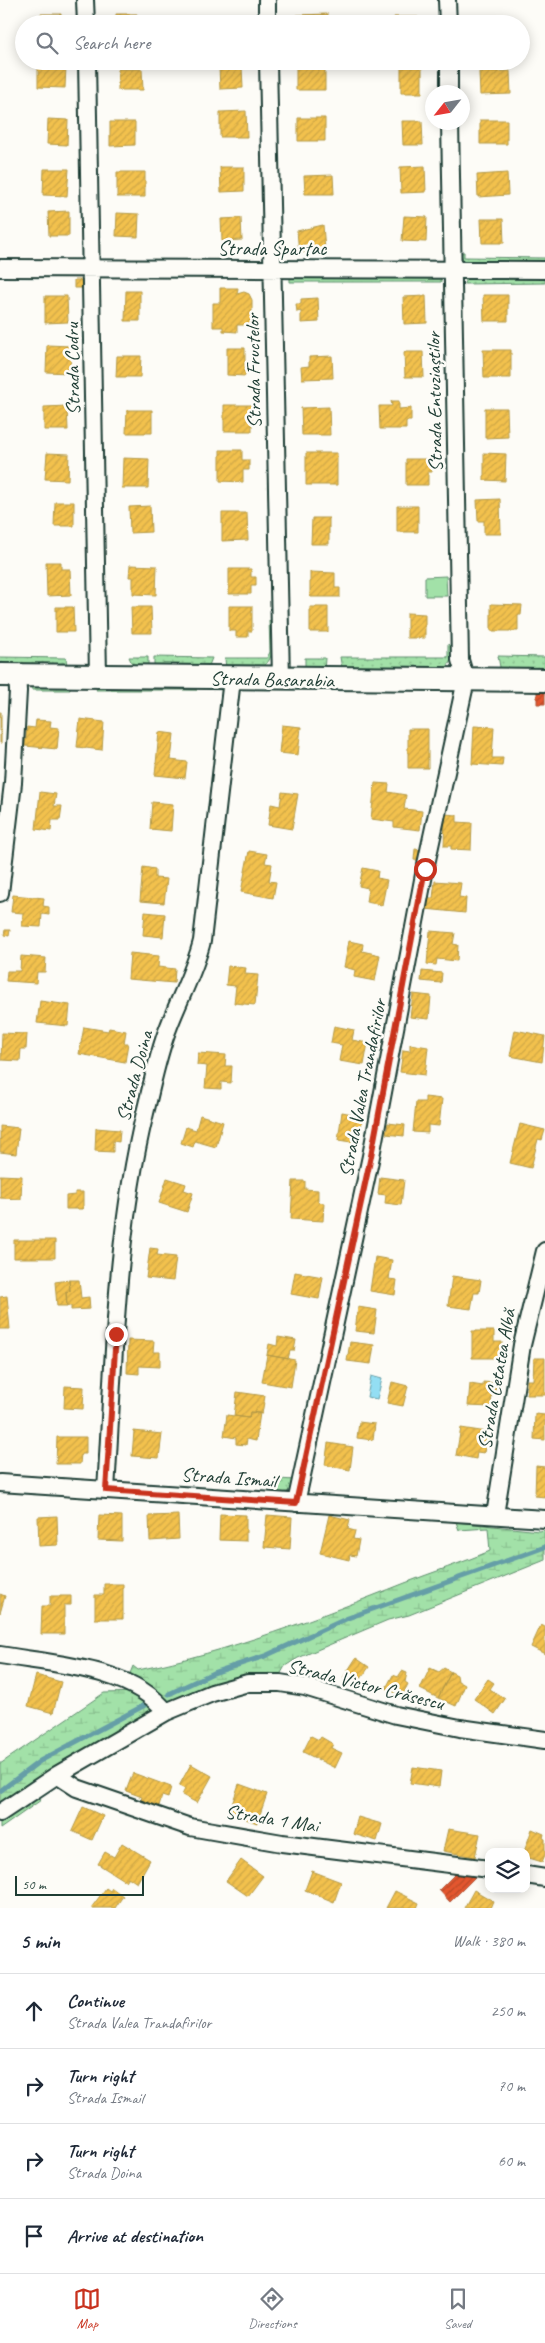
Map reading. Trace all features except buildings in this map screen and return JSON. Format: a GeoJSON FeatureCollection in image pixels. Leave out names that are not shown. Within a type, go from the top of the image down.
{"type":"FeatureCollection","features":[{"type":"Feature","properties":{"kind":"street"},"geometry":{"type":"LineString","coordinates":[[85,0],[86,15]]}},
{"type":"Feature","properties":{"kind":"street"},"geometry":{"type":"LineString","coordinates":[[267,0],[267,15]]}},
{"type":"Feature","properties":{"kind":"street"},"geometry":{"type":"LineString","coordinates":[[447,0],[448,15]]}},
{"type":"Feature","properties":{"kind":"street","name":"Strada Codru"},"geometry":{"type":"LineString","coordinates":[[87,70],[98,676]]}},
{"type":"Feature","properties":{"kind":"street","name":"Strada Fructelor"},"geometry":{"type":"LineString","coordinates":[[268,70],[281,679]]}},
{"type":"Feature","properties":{"kind":"street"},"geometry":{"type":"LineString","coordinates":[[449,70],[449,85]]}},
{"type":"Feature","properties":{"kind":"street","name":"Strada Entuziaștilor"},"geometry":{"type":"LineString","coordinates":[[450,130],[460,660],[466,680]]}},
{"type":"Feature","properties":{"kind":"street","name":"Strada Spartac"},"geometry":{"type":"LineString","coordinates":[[0,268],[92,270],[545,270]]}},
{"type":"Feature","properties":{"kind":"street"},"geometry":{"type":"LineString","coordinates":[[0,893],[13,783],[18,691],[9,675]]}},
{"type":"Feature","properties":{"kind":"street","name":"Strada Basarabia"},"geometry":{"type":"LineString","coordinates":[[9,675],[232,679],[545,680]]}},
{"type":"Feature","properties":{"kind":"street","name":"Strada Doina"},"geometry":{"type":"LineString","coordinates":[[106,1490],[116,1334],[129,1193],[144,1114],[168,1028],[197,960],[202,941],[232,679]]}},
{"type":"Feature","properties":{"kind":"street","name":"Strada Valea Trandafirilor"},"geometry":{"type":"LineString","coordinates":[[296,1503],[371,1156],[425,869],[466,680]]}},
{"type":"Feature","properties":{"kind":"street","name":"Strada Cetatea Albă"},"geometry":{"type":"LineString","coordinates":[[495,1516],[522,1345],[545,1250]]}},
{"type":"Feature","properties":{"kind":"street","name":"Strada Ismail"},"geometry":{"type":"LineString","coordinates":[[0,1483],[545,1519]]}},
{"type":"Feature","properties":{"kind":"street"},"geometry":{"type":"LineString","coordinates":[[0,1655],[105,1674],[137,1687],[152,1696],[166,1712]]}},
{"type":"Feature","properties":{"kind":"street","name":"Strada Victor Crăsescu"},"geometry":{"type":"LineString","coordinates":[[0,1814],[57,1775],[166,1712],[212,1693],[248,1683],[280,1683],[305,1687],[396,1715],[460,1728],[545,1740]]}},
{"type":"Feature","properties":{"kind":"street","name":"Strada 1 Mai"},"geometry":{"type":"LineString","coordinates":[[57,1775],[77,1788],[190,1827],[282,1843],[485,1868]]}},
{"type":"Feature","properties":{"kind":"street"},"geometry":{"type":"LineString","coordinates":[[530,1876],[545,1878]]}},
{"type":"Feature","properties":{"kind":"green space"},"geometry":{"type":"Polygon","coordinates":[[[460,252],[464,252],[464,257],[545,258],[545,264],[464,262],[460,252]]]}},
{"type":"Feature","properties":{"kind":"green space"},"geometry":{"type":"Polygon","coordinates":[[[290,275],[441,277],[441,282],[290,282],[290,275]]]}},
{"type":"Feature","properties":{"kind":"green space"},"geometry":{"type":"Polygon","coordinates":[[[545,277],[545,283],[464,284],[466,278],[545,277]]]}},
{"type":"Feature","properties":{"kind":"green space"},"geometry":{"type":"Polygon","coordinates":[[[446,576],[447,596],[425,596],[425,577],[446,576]]]}},
{"type":"Feature","properties":{"kind":"green space"},"geometry":{"type":"Polygon","coordinates":[[[269,620],[273,624],[273,639],[270,658],[266,664],[261,667],[226,670],[225,658],[267,658],[270,652],[269,620]]]}},
{"type":"Feature","properties":{"kind":"green space"},"geometry":{"type":"Polygon","coordinates":[[[448,644],[451,647],[452,657],[445,670],[342,669],[340,657],[448,657],[448,644]]]}},
{"type":"Feature","properties":{"kind":"green space"},"geometry":{"type":"Polygon","coordinates":[[[498,656],[545,657],[545,670],[504,670],[500,667],[498,656]]]}},
{"type":"Feature","properties":{"kind":"green space"},"geometry":{"type":"Polygon","coordinates":[[[0,657],[66,658],[67,667],[0,666],[0,657]]]}},
{"type":"Feature","properties":{"kind":"green space"},"geometry":{"type":"Polygon","coordinates":[[[129,657],[148,657],[148,670],[134,668],[129,657]]]}},
{"type":"Feature","properties":{"kind":"green space"},"geometry":{"type":"Polygon","coordinates":[[[154,657],[212,658],[208,668],[154,670],[154,657]]]}},
{"type":"Feature","properties":{"kind":"green space"},"geometry":{"type":"Polygon","coordinates":[[[305,658],[325,658],[324,672],[305,672],[305,658]]]}},
{"type":"Feature","properties":{"kind":"green space"},"geometry":{"type":"Polygon","coordinates":[[[32,686],[70,686],[70,690],[32,690],[32,686]]]}},
{"type":"Feature","properties":{"kind":"green space"},"geometry":{"type":"Polygon","coordinates":[[[98,687],[197,690],[96,690],[98,687]]]}},
{"type":"Feature","properties":{"kind":"green space"},"geometry":{"type":"Polygon","coordinates":[[[278,1479],[295,1480],[289,1491],[281,1493],[277,1492],[278,1479]]]}},
{"type":"Feature","properties":{"kind":"green space"},"geometry":{"type":"Polygon","coordinates":[[[456,1522],[539,1531],[545,1530],[545,1560],[409,1615],[388,1620],[298,1658],[285,1666],[280,1675],[263,1676],[168,1703],[154,1688],[129,1676],[133,1666],[138,1670],[240,1643],[339,1609],[490,1551],[488,1528],[459,1530],[456,1522]]]}},
{"type":"Feature","properties":{"kind":"green space"},"geometry":{"type":"Polygon","coordinates":[[[138,1692],[154,1708],[152,1714],[50,1770],[0,1806],[0,1764],[104,1693],[138,1692]]]}},
{"type":"Feature","properties":{"kind":"green space"},"geometry":{"type":"Polygon","coordinates":[[[37,1795],[41,1800],[0,1829],[0,1820],[37,1795]]]}},
{"type":"Feature","properties":{"kind":"water"},"geometry":{"type":"Polygon","coordinates":[[[371,1376],[382,1379],[377,1399],[367,1397],[371,1376]]]}},
{"type":"Feature","properties":{"kind":"waterway"},"geometry":{"type":"LineString","coordinates":[[169,1694],[213,1673],[265,1656],[348,1618],[545,1547]]}},
{"type":"Feature","properties":{"kind":"waterway"},"geometry":{"type":"LineString","coordinates":[[0,1791],[40,1761],[145,1705]]}},
{"type":"Feature","properties":{"kind":"route"},"geometry":{"type":"LineString","coordinates":[[116,1334],[106,1490],[296,1503],[371,1156],[425,869]]}}]}
